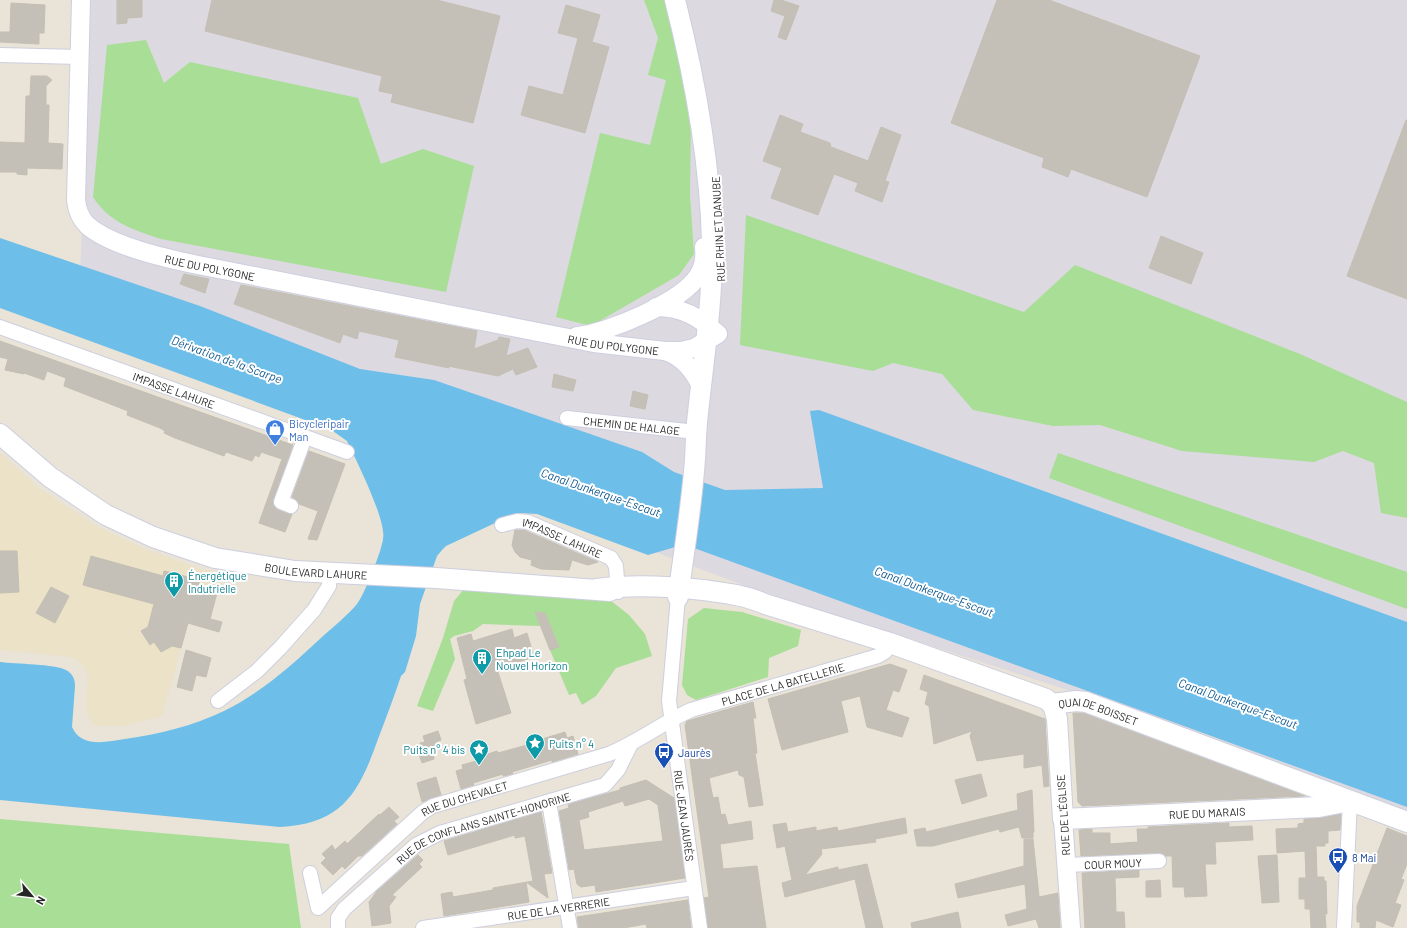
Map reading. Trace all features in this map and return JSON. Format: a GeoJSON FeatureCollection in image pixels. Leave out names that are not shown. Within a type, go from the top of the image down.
{"type":"FeatureCollection","features":[{"type":"Feature","properties":{"kind":"main road","name":"RUE RHIN ET DANUBE"},"geometry":{"type":"LineString","coordinates":[[675,0],[696,90],[708,192],[712,253],[711,333],[706,413],[694,464]]}},
{"type":"Feature","properties":{"kind":"main road","name":"RUE RHIN ET DANUBE"},"geometry":{"type":"LineString","coordinates":[[686,0],[704,79],[719,200],[722,268],[701,386],[694,464]]}},
{"type":"Feature","properties":{"kind":"main road","name":"BOULEVARD LAHURE"},"geometry":{"type":"LineString","coordinates":[[0,434],[31,462],[73,494],[106,515],[153,537],[190,551],[228,561],[295,571],[436,578],[597,589],[617,589],[630,585],[679,592]]}},
{"type":"Feature","properties":{"kind":"main road","name":"RUE JEAN JAURÈS"},"geometry":{"type":"LineString","coordinates":[[679,592],[694,464]]}},
{"type":"Feature","properties":{"kind":"main road","name":"QUAI DE BOISSET"},"geometry":{"type":"LineString","coordinates":[[679,592],[738,595],[890,643],[1042,696],[1052,704],[1076,701],[1086,702],[1317,787],[1407,822]]}},
{"type":"Feature","properties":{"kind":"main road","name":"RUE DE L'ÉGLISE"},"geometry":{"type":"LineString","coordinates":[[1052,704],[1057,719],[1063,819]]}},
{"type":"Feature","properties":{"kind":"main road","name":"RUE DU MARAIS"},"geometry":{"type":"LineString","coordinates":[[1063,819],[1319,807],[1350,801]]}},
{"type":"Feature","properties":{"kind":"street","name":"RUE DU POLYGONE"},"geometry":{"type":"LineString","coordinates":[[81,0],[76,200],[79,214],[82,219],[101,235],[136,249],[198,265],[594,343],[665,351],[691,349],[711,333]]}},
{"type":"Feature","properties":{"kind":"street"},"geometry":{"type":"LineString","coordinates":[[0,55],[80,57]]}},
{"type":"Feature","properties":{"kind":"street","name":"RUE DU POLYGONE"},"geometry":{"type":"LineString","coordinates":[[562,336],[584,336],[605,330],[656,307],[683,292],[702,269],[705,258],[704,220],[708,192]]}},
{"type":"Feature","properties":{"kind":"street"},"geometry":{"type":"LineString","coordinates":[[656,307],[684,311],[711,333]]}},
{"type":"Feature","properties":{"kind":"street","name":"IMPASSE LAHURE"},"geometry":{"type":"LineString","coordinates":[[0,327],[348,452]]}},
{"type":"Feature","properties":{"kind":"street","name":"RUE DU POLYGONE"},"geometry":{"type":"LineString","coordinates":[[665,351],[679,358],[689,366],[701,386]]}},
{"type":"Feature","properties":{"kind":"street","name":"CHEMIN DE HALAGE"},"geometry":{"type":"LineString","coordinates":[[567,418],[696,432]]}},
{"type":"Feature","properties":{"kind":"street"},"geometry":{"type":"LineString","coordinates":[[291,506],[281,502],[305,437]]}},
{"type":"Feature","properties":{"kind":"street","name":"IMPASSE LAHURE"},"geometry":{"type":"LineString","coordinates":[[502,525],[512,521],[528,522],[606,556],[616,566],[617,589]]}},
{"type":"Feature","properties":{"kind":"street"},"geometry":{"type":"LineString","coordinates":[[218,701],[257,670],[285,643],[314,610],[329,586],[330,573]]}},
{"type":"Feature","properties":{"kind":"street","name":"RUE JEAN JAURÈS"},"geometry":{"type":"LineString","coordinates":[[679,592],[669,684],[670,720],[700,928]]}},
{"type":"Feature","properties":{"kind":"street","name":"PLACE DE LA BATELLERIE"},"geometry":{"type":"LineString","coordinates":[[670,720],[699,708],[878,656],[885,652],[890,643]]}},
{"type":"Feature","properties":{"kind":"street","name":"RUE DU CHEVALET"},"geometry":{"type":"LineString","coordinates":[[310,873],[318,908],[428,809],[595,759],[631,744],[670,720]]}},
{"type":"Feature","properties":{"kind":"street","name":"RUE DE CONFLANS SAINTE-HONORINE"},"geometry":{"type":"LineString","coordinates":[[338,925],[340,914],[416,844],[427,838],[605,785],[618,770],[631,744]]}},
{"type":"Feature","properties":{"kind":"street"},"geometry":{"type":"LineString","coordinates":[[1344,928],[1350,801]]}},
{"type":"Feature","properties":{"kind":"street"},"geometry":{"type":"LineString","coordinates":[[549,802],[570,928]]}},
{"type":"Feature","properties":{"kind":"street","name":"RUE DE L'ÉGLISE"},"geometry":{"type":"LineString","coordinates":[[1063,819],[1071,928]]}},
{"type":"Feature","properties":{"kind":"street","name":"COUR MOUY"},"geometry":{"type":"LineString","coordinates":[[1066,865],[1159,861]]}},
{"type":"Feature","properties":{"kind":"street","name":"RUE DE LA VERRERIE"},"geometry":{"type":"LineString","coordinates":[[423,928],[567,908],[694,888]]}},
{"type":"Feature","properties":{"kind":"shaded area"},"geometry":{"type":"Polygon","coordinates":[[[91,0],[1407,0],[1407,814],[1201,733],[743,585],[397,455],[78,325],[91,0]]]}},
{"type":"Feature","properties":{"kind":"shaded area"},"geometry":{"type":"Polygon","coordinates":[[[0,453],[40,489],[96,526],[145,549],[203,570],[222,574],[208,628],[188,624],[162,716],[125,726],[100,726],[92,724],[86,710],[88,677],[83,666],[76,659],[64,656],[0,650],[0,453]]]}},
{"type":"Feature","properties":{"kind":"green space"},"geometry":{"type":"Polygon","coordinates":[[[644,0],[667,0],[691,109],[690,195],[694,254],[679,275],[591,326],[556,317],[600,133],[650,145],[666,80],[648,75],[658,38],[644,0]]]}},
{"type":"Feature","properties":{"kind":"green space"},"geometry":{"type":"Polygon","coordinates":[[[146,40],[164,83],[190,62],[358,98],[381,164],[423,149],[474,166],[446,292],[161,239],[131,228],[114,219],[93,197],[107,45],[146,40]]]}},
{"type":"Feature","properties":{"kind":"green space"},"geometry":{"type":"Polygon","coordinates":[[[746,215],[1024,312],[1075,265],[1300,354],[1407,402],[1407,518],[1381,513],[1374,463],[1343,451],[1314,462],[1182,451],[1100,425],[1053,426],[973,410],[942,374],[893,363],[873,371],[740,345],[746,215]]]}},
{"type":"Feature","properties":{"kind":"green space"},"geometry":{"type":"Polygon","coordinates":[[[1058,453],[1407,572],[1407,609],[1049,478],[1058,453]]]}},
{"type":"Feature","properties":{"kind":"green space"},"geometry":{"type":"Polygon","coordinates":[[[465,588],[606,597],[629,615],[645,634],[652,656],[616,668],[596,696],[582,705],[576,693],[569,695],[550,650],[559,646],[545,613],[535,612],[540,626],[483,624],[473,631],[454,636],[450,639],[455,659],[433,711],[417,706],[443,638],[454,601],[465,588]]]}},
{"type":"Feature","properties":{"kind":"green space"},"geometry":{"type":"Polygon","coordinates":[[[704,608],[742,612],[801,630],[798,646],[769,658],[768,677],[696,700],[687,695],[682,685],[688,619],[704,608]]]}},
{"type":"Feature","properties":{"kind":"green space"},"geometry":{"type":"Polygon","coordinates":[[[0,819],[289,844],[301,928],[0,928],[0,819]]]}},
{"type":"Feature","properties":{"kind":"water"},"geometry":{"type":"Polygon","coordinates":[[[0,238],[200,306],[360,369],[434,380],[642,452],[674,472],[725,490],[823,488],[810,411],[819,410],[1407,622],[1407,807],[694,548],[675,547],[648,555],[537,514],[520,513],[512,515],[446,546],[437,556],[420,604],[416,636],[405,672],[401,676],[371,758],[355,790],[345,802],[333,812],[319,820],[301,825],[280,827],[0,800],[0,662],[53,666],[66,670],[70,673],[74,679],[75,686],[72,727],[76,734],[88,741],[102,742],[150,735],[176,729],[200,721],[224,711],[251,696],[288,668],[345,617],[357,604],[368,583],[382,545],[383,530],[376,505],[347,441],[330,429],[0,308],[0,238]]]}},
{"type":"Feature","properties":{"kind":"building"},"geometry":{"type":"Polygon","coordinates":[[[117,0],[142,0],[142,17],[127,18],[127,23],[117,24],[117,0]]]}},
{"type":"Feature","properties":{"kind":"building"},"geometry":{"type":"Polygon","coordinates":[[[212,0],[437,0],[500,16],[473,123],[391,102],[393,94],[379,91],[382,76],[205,31],[212,0]]]}},
{"type":"Feature","properties":{"kind":"building"},"geometry":{"type":"Polygon","coordinates":[[[774,0],[781,0],[799,6],[786,40],[778,37],[785,16],[771,11],[774,0]]]}},
{"type":"Feature","properties":{"kind":"building"},"geometry":{"type":"Polygon","coordinates":[[[997,0],[1049,0],[1200,56],[1147,197],[1071,169],[1068,177],[1042,167],[1044,158],[951,123],[997,0]]]}},
{"type":"Feature","properties":{"kind":"building"},"geometry":{"type":"Polygon","coordinates":[[[11,3],[45,5],[44,33],[39,33],[39,44],[0,42],[0,32],[10,32],[11,3]]]}},
{"type":"Feature","properties":{"kind":"building"},"geometry":{"type":"Polygon","coordinates":[[[566,5],[600,15],[592,42],[609,47],[585,133],[521,115],[529,86],[563,95],[578,38],[558,33],[566,5]]]}},
{"type":"Feature","properties":{"kind":"building"},"geometry":{"type":"Polygon","coordinates":[[[31,76],[47,76],[52,80],[46,86],[46,105],[49,105],[48,143],[63,144],[62,169],[27,168],[27,175],[17,174],[17,172],[0,172],[0,142],[25,143],[26,96],[30,96],[31,76]]]}},
{"type":"Feature","properties":{"kind":"building"},"geometry":{"type":"Polygon","coordinates":[[[780,115],[803,124],[800,132],[830,143],[831,147],[868,161],[881,127],[901,135],[885,181],[889,182],[882,202],[855,191],[858,183],[834,174],[818,215],[771,198],[782,168],[763,161],[780,115]]]}},
{"type":"Feature","properties":{"kind":"building"},"geometry":{"type":"Polygon","coordinates":[[[1407,120],[1407,299],[1347,276],[1407,120]]]}},
{"type":"Feature","properties":{"kind":"building"},"geometry":{"type":"Polygon","coordinates":[[[1161,236],[1203,253],[1191,284],[1149,268],[1161,236]]]}},
{"type":"Feature","properties":{"kind":"building"},"geometry":{"type":"Polygon","coordinates":[[[184,274],[209,279],[205,293],[180,284],[184,274]]]}},
{"type":"Feature","properties":{"kind":"building"},"geometry":{"type":"Polygon","coordinates":[[[241,285],[477,331],[474,349],[498,340],[499,337],[510,339],[506,356],[528,348],[537,367],[516,375],[513,369],[498,376],[448,366],[449,368],[395,357],[399,340],[359,331],[357,339],[343,334],[340,343],[234,304],[241,285]]]}},
{"type":"Feature","properties":{"kind":"building"},"geometry":{"type":"Polygon","coordinates":[[[0,341],[293,445],[273,503],[278,510],[292,514],[285,532],[259,523],[282,459],[261,452],[259,457],[255,455],[252,461],[226,452],[224,456],[175,438],[164,433],[165,431],[160,428],[127,415],[128,411],[64,386],[66,378],[47,371],[44,380],[24,373],[5,370],[8,359],[0,357],[0,341]]]}},
{"type":"Feature","properties":{"kind":"building"},"geometry":{"type":"Polygon","coordinates":[[[554,374],[576,380],[573,391],[552,387],[554,374]]]}},
{"type":"Feature","properties":{"kind":"building"},"geometry":{"type":"Polygon","coordinates":[[[633,391],[648,395],[645,409],[630,406],[633,391]]]}},
{"type":"Feature","properties":{"kind":"building"},"geometry":{"type":"Polygon","coordinates":[[[309,451],[345,464],[317,540],[308,539],[318,511],[299,504],[292,497],[309,451]]]}},
{"type":"Feature","properties":{"kind":"building"},"geometry":{"type":"Polygon","coordinates":[[[515,530],[524,530],[598,562],[588,565],[572,560],[569,570],[541,569],[531,565],[532,560],[520,557],[515,552],[512,545],[515,530]]]}},
{"type":"Feature","properties":{"kind":"building"},"geometry":{"type":"Polygon","coordinates":[[[0,551],[17,551],[19,592],[0,593],[0,551]]]}},
{"type":"Feature","properties":{"kind":"building","name":"Énergétique Indutrielle"},"geometry":{"type":"Polygon","coordinates":[[[91,556],[163,576],[164,571],[200,580],[198,587],[217,593],[210,619],[222,622],[219,632],[188,623],[181,648],[172,646],[161,652],[154,642],[150,645],[141,631],[148,627],[154,604],[83,585],[91,556]]]}},
{"type":"Feature","properties":{"kind":"building"},"geometry":{"type":"Polygon","coordinates":[[[51,587],[69,596],[55,623],[36,613],[51,587]]]}},
{"type":"Feature","properties":{"kind":"building"},"geometry":{"type":"Polygon","coordinates":[[[535,612],[545,613],[559,647],[550,650],[535,612]]]}},
{"type":"Feature","properties":{"kind":"building","name":"Ehpad Le Nouvel Horizon"},"geometry":{"type":"Polygon","coordinates":[[[512,629],[514,638],[527,633],[534,657],[497,669],[511,713],[476,724],[464,680],[467,679],[457,638],[471,634],[473,641],[512,629]]]}},
{"type":"Feature","properties":{"kind":"building"},"geometry":{"type":"Polygon","coordinates":[[[186,650],[211,658],[206,677],[196,675],[192,691],[177,687],[186,650]]]}},
{"type":"Feature","properties":{"kind":"building"},"geometry":{"type":"Polygon","coordinates":[[[890,664],[907,670],[899,692],[893,690],[886,710],[909,718],[902,737],[867,727],[860,696],[841,701],[848,732],[782,750],[768,699],[890,664]]]}},
{"type":"Feature","properties":{"kind":"building"},"geometry":{"type":"Polygon","coordinates":[[[924,675],[1045,719],[1049,786],[1044,787],[1042,765],[1024,768],[1024,754],[977,761],[970,736],[972,731],[934,744],[929,706],[925,704],[928,692],[920,689],[924,675]]]}},
{"type":"Feature","properties":{"kind":"building"},"geometry":{"type":"Polygon","coordinates":[[[753,702],[756,718],[753,718],[757,753],[755,753],[763,805],[749,807],[744,777],[739,775],[738,770],[709,778],[713,798],[718,797],[721,815],[725,814],[728,825],[751,821],[753,839],[720,844],[723,869],[757,866],[766,928],[708,928],[704,898],[709,897],[685,725],[687,721],[753,702]]]}},
{"type":"Feature","properties":{"kind":"building"},"geometry":{"type":"Polygon","coordinates":[[[1073,713],[1083,713],[1305,796],[1082,806],[1078,802],[1073,713]]]}},
{"type":"Feature","properties":{"kind":"building"},"geometry":{"type":"Polygon","coordinates":[[[438,731],[441,740],[436,742],[437,745],[432,747],[434,759],[422,763],[418,751],[422,750],[420,743],[425,742],[423,736],[438,731]]]}},
{"type":"Feature","properties":{"kind":"building"},"geometry":{"type":"Polygon","coordinates":[[[565,732],[567,738],[573,736],[578,754],[512,772],[513,774],[503,776],[503,774],[473,783],[474,785],[461,789],[456,771],[463,769],[462,765],[480,760],[479,757],[497,751],[498,753],[527,745],[526,741],[538,738],[539,740],[565,732]]]}},
{"type":"Feature","properties":{"kind":"building"},"geometry":{"type":"Polygon","coordinates":[[[981,774],[987,796],[962,804],[955,780],[981,774]]]}},
{"type":"Feature","properties":{"kind":"building"},"geometry":{"type":"Polygon","coordinates":[[[436,777],[441,795],[422,802],[417,783],[436,777]]]}},
{"type":"Feature","properties":{"kind":"building"},"geometry":{"type":"Polygon","coordinates":[[[646,780],[674,798],[685,878],[596,892],[595,885],[581,887],[577,884],[574,869],[569,870],[559,811],[569,808],[568,805],[573,803],[620,790],[620,788],[646,780]],[[649,799],[625,806],[623,801],[588,812],[589,817],[579,820],[584,850],[663,841],[658,805],[649,799]]]}},
{"type":"Feature","properties":{"kind":"building"},"geometry":{"type":"Polygon","coordinates":[[[1032,790],[1033,838],[1022,838],[1019,827],[1000,832],[999,829],[933,846],[917,846],[914,830],[925,828],[926,832],[1018,810],[1017,794],[1032,790]]]}},
{"type":"Feature","properties":{"kind":"building"},"geometry":{"type":"Polygon","coordinates":[[[389,807],[399,817],[394,821],[397,824],[362,856],[358,856],[345,869],[342,866],[333,875],[321,863],[326,858],[322,854],[332,845],[335,850],[345,841],[347,844],[379,814],[380,815],[389,807]]]}},
{"type":"Feature","properties":{"kind":"building"},"geometry":{"type":"Polygon","coordinates":[[[541,812],[552,873],[544,874],[548,898],[526,882],[533,881],[525,836],[515,838],[515,835],[448,855],[444,841],[541,812]]]}},
{"type":"Feature","properties":{"kind":"building"},"geometry":{"type":"Polygon","coordinates":[[[1341,814],[1340,830],[1328,831],[1328,843],[1325,843],[1325,846],[1316,846],[1317,877],[1324,877],[1324,881],[1326,881],[1327,914],[1325,914],[1326,928],[1311,928],[1310,909],[1305,909],[1305,899],[1299,899],[1299,878],[1306,878],[1305,851],[1277,853],[1276,829],[1298,828],[1298,824],[1304,823],[1304,819],[1341,814]]]}},
{"type":"Feature","properties":{"kind":"building"},"geometry":{"type":"Polygon","coordinates":[[[905,818],[907,833],[875,839],[876,842],[821,849],[822,854],[805,875],[838,867],[838,870],[867,864],[883,928],[866,928],[855,879],[785,897],[782,883],[792,880],[785,846],[777,848],[773,825],[786,823],[788,832],[816,827],[816,831],[837,827],[838,831],[905,818]]]}},
{"type":"Feature","properties":{"kind":"building"},"geometry":{"type":"Polygon","coordinates":[[[1229,823],[1229,827],[1252,826],[1253,840],[1215,842],[1216,864],[1205,864],[1207,896],[1185,897],[1184,887],[1173,887],[1172,856],[1166,856],[1159,853],[1081,856],[1079,830],[1092,829],[1092,833],[1110,833],[1110,844],[1138,842],[1137,829],[1148,829],[1148,827],[1229,823]]]}},
{"type":"Feature","properties":{"kind":"building"},"geometry":{"type":"Polygon","coordinates":[[[1387,828],[1407,836],[1407,864],[1401,879],[1404,880],[1395,903],[1401,905],[1393,927],[1376,920],[1375,928],[1360,928],[1360,922],[1357,922],[1357,906],[1387,828]]]}},
{"type":"Feature","properties":{"kind":"building"},"geometry":{"type":"Polygon","coordinates":[[[1024,839],[1033,839],[1039,897],[1058,893],[1060,928],[1039,928],[1036,919],[1008,926],[1005,915],[1027,909],[1025,884],[958,898],[955,884],[1024,866],[1024,839]]]}},
{"type":"Feature","properties":{"kind":"building"},"geometry":{"type":"Polygon","coordinates":[[[418,855],[423,860],[419,864],[422,867],[392,895],[396,897],[389,906],[391,923],[372,926],[369,902],[377,891],[418,855]]]}},
{"type":"Feature","properties":{"kind":"building"},"geometry":{"type":"Polygon","coordinates":[[[1277,855],[1279,902],[1262,903],[1258,856],[1277,855]]]}},
{"type":"Feature","properties":{"kind":"building"},"geometry":{"type":"Polygon","coordinates":[[[1139,870],[1139,877],[1115,878],[1116,912],[1124,912],[1125,928],[1085,928],[1082,873],[1139,870]]]}},
{"type":"Feature","properties":{"kind":"building"},"geometry":{"type":"Polygon","coordinates":[[[1160,880],[1161,897],[1146,897],[1146,881],[1160,880]]]}},
{"type":"Feature","properties":{"kind":"building"},"geometry":{"type":"Polygon","coordinates":[[[526,882],[529,902],[444,916],[441,894],[452,892],[453,897],[526,882]]]}},
{"type":"Feature","properties":{"kind":"building"},"geometry":{"type":"Polygon","coordinates":[[[688,900],[691,928],[647,928],[646,924],[623,928],[579,928],[577,917],[688,900]]]}},
{"type":"Feature","properties":{"kind":"building"},"geometry":{"type":"Polygon","coordinates":[[[958,912],[961,928],[912,928],[911,923],[958,912]]]}},
{"type":"Feature","properties":{"kind":"place","name":"Bicycleripair Man"},"geometry":{"type":"Point","coordinates":[275,446]}},
{"type":"Feature","properties":{"kind":"place","name":"Énergétique Indutrielle"},"geometry":{"type":"Point","coordinates":[174,598]}},
{"type":"Feature","properties":{"kind":"place","name":"Ehpad Le Nouvel Horizon"},"geometry":{"type":"Point","coordinates":[482,675]}},
{"type":"Feature","properties":{"kind":"place","name":"Puits n° 4"},"geometry":{"type":"Point","coordinates":[535,760]}},
{"type":"Feature","properties":{"kind":"place","name":"Puits n° 4 bis"},"geometry":{"type":"Point","coordinates":[479,766]}},
{"type":"Feature","properties":{"kind":"place","name":"Jaurès"},"geometry":{"type":"Point","coordinates":[664,769]}},
{"type":"Feature","properties":{"kind":"place","name":"8 Mai"},"geometry":{"type":"Point","coordinates":[1338,874]}},
{"type":"Feature","properties":{"kind":"water label","name":"Dérivation de la Scarpe"},"geometry":{"type":"Point","coordinates":[227,359]}},
{"type":"Feature","properties":{"kind":"water label","name":"Canal Dunkerque-Escaut"},"geometry":{"type":"Point","coordinates":[601,492]}},
{"type":"Feature","properties":{"kind":"water label","name":"Canal Dunkerque-Escaut"},"geometry":{"type":"Point","coordinates":[934,591]}},
{"type":"Feature","properties":{"kind":"water label","name":"Canal Dunkerque-Escaut"},"geometry":{"type":"Point","coordinates":[1238,703]}}]}
